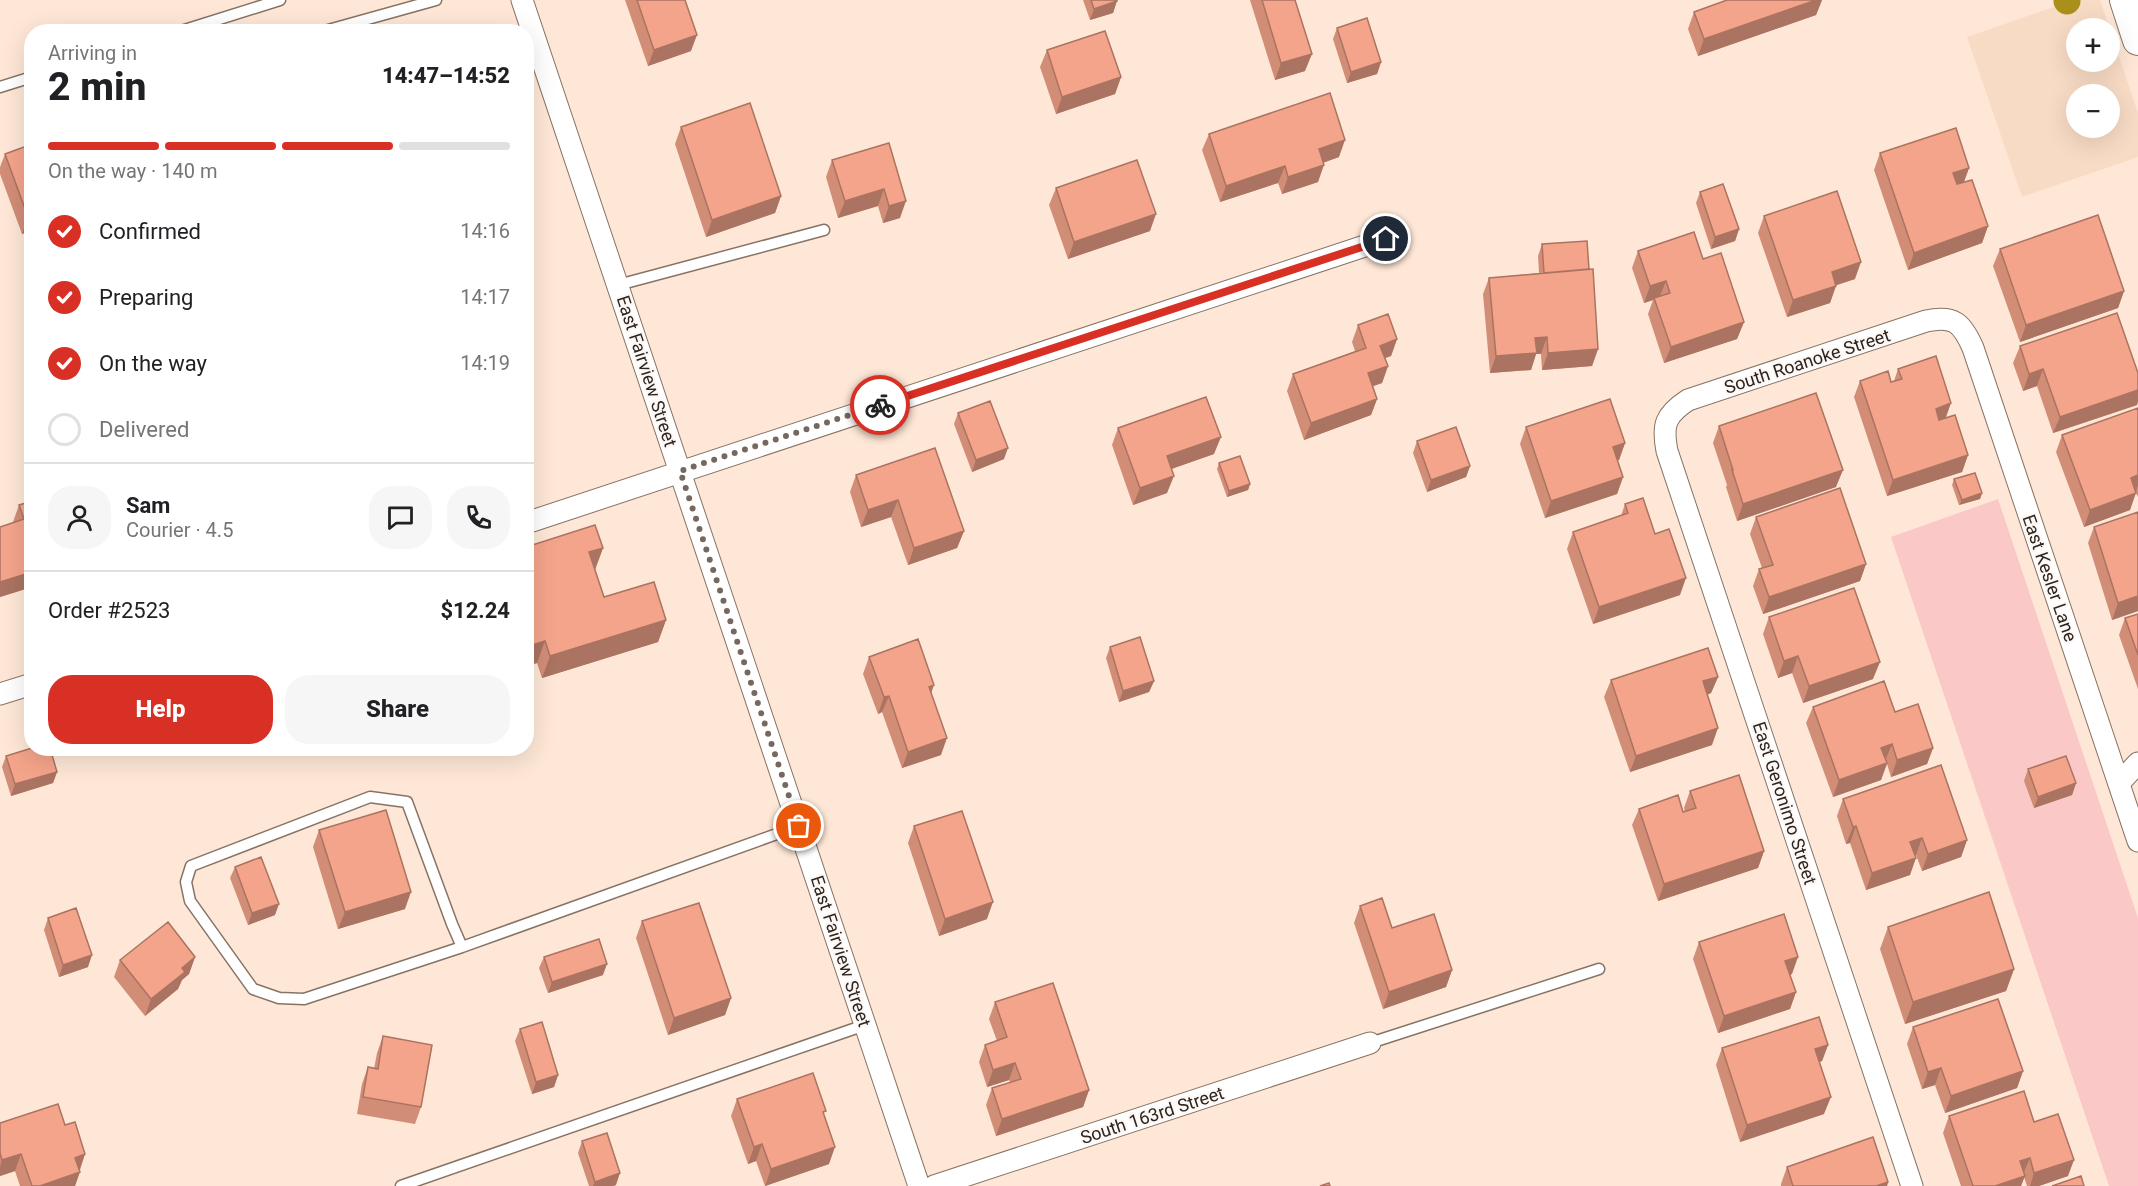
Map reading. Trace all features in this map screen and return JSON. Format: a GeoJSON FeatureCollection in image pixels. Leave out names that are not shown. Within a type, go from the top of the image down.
{"type":"FeatureCollection","features":[{"type":"Feature","properties":{"kind":"main road"},"geometry":{"type":"LineString","coordinates":[[2129,1],[2138,40]]}},
{"type":"Feature","properties":{"kind":"street","name":"East Fairview Street"},"geometry":{"type":"LineString","coordinates":[[522,0],[530,24]]}},
{"type":"Feature","properties":{"kind":"street","name":"East Fairview Street"},"geometry":{"type":"LineString","coordinates":[[534,36],[919,1186]]}},
{"type":"Feature","properties":{"kind":"street"},"geometry":{"type":"LineString","coordinates":[[534,520],[1386,239]]}},
{"type":"Feature","properties":{"kind":"street","name":"South Roanoke Street"},"geometry":{"type":"LineString","coordinates":[[1667,419],[1688,400],[1926,321],[1940,318],[1954,321]]}},
{"type":"Feature","properties":{"kind":"street","name":"East Kesler Lane"},"geometry":{"type":"LineString","coordinates":[[1954,321],[1966,332],[1973,348],[2128,784],[2138,841]]}},
{"type":"Feature","properties":{"kind":"street","name":"East Geronimo Street"},"geometry":{"type":"LineString","coordinates":[[1667,419],[1664,434],[1667,451],[1912,1186]]}},
{"type":"Feature","properties":{"kind":"street"},"geometry":{"type":"LineString","coordinates":[[0,694],[24,686]]}},
{"type":"Feature","properties":{"kind":"street"},"geometry":{"type":"LineString","coordinates":[[2128,784],[2138,763]]}},
{"type":"Feature","properties":{"kind":"street","name":"South 163rd Street"},"geometry":{"type":"LineString","coordinates":[[934,1186],[1370,1043]]}},
{"type":"Feature","properties":{"kind":"lane"},"geometry":{"type":"LineString","coordinates":[[204,24],[280,0]]}},
{"type":"Feature","properties":{"kind":"lane"},"geometry":{"type":"LineString","coordinates":[[350,24],[436,0]]}},
{"type":"Feature","properties":{"kind":"lane"},"geometry":{"type":"LineString","coordinates":[[0,87],[24,80]]}},
{"type":"Feature","properties":{"kind":"lane"},"geometry":{"type":"LineString","coordinates":[[618,285],[824,230]]}},
{"type":"Feature","properties":{"kind":"lane"},"geometry":{"type":"LineString","coordinates":[[462,947],[406,802],[397,799],[370,797],[190,866],[186,882],[190,901],[253,989],[279,998],[304,999],[462,947],[799,826]]}},
{"type":"Feature","properties":{"kind":"lane"},"geometry":{"type":"LineString","coordinates":[[1370,1043],[1599,969]]}},
{"type":"Feature","properties":{"kind":"lane"},"geometry":{"type":"LineString","coordinates":[[401,1186],[865,1024]]}},
{"type":"Feature","properties":{"kind":"shaded area"},"geometry":{"type":"Polygon","coordinates":[[[2074,0],[2100,0],[2106,18],[2066,18],[2066,72],[2120,72],[2120,59],[2138,113],[2138,157],[2022,197],[1967,37],[2074,0]]]}},
{"type":"Feature","properties":{"kind":"shaded area"},"geometry":{"type":"Polygon","coordinates":[[[1998,499],[2138,918],[2138,1186],[2109,1186],[1891,537],[1998,499]]]}},
{"type":"Feature","properties":{"kind":"building"},"geometry":{"type":"Polygon","coordinates":[[[637,0],[685,0],[697,35],[654,50],[637,0]]]}},
{"type":"Feature","properties":{"kind":"building"},"geometry":{"type":"Polygon","coordinates":[[[1091,0],[1117,0],[1117,1],[1094,9],[1091,0]]]}},
{"type":"Feature","properties":{"kind":"building"},"geometry":{"type":"Polygon","coordinates":[[[1262,0],[1295,0],[1312,54],[1281,63],[1262,0]]]}},
{"type":"Feature","properties":{"kind":"building"},"geometry":{"type":"Polygon","coordinates":[[[1727,0],[1816,0],[1704,39],[1694,12],[1727,0]]]}},
{"type":"Feature","properties":{"kind":"building"},"geometry":{"type":"Polygon","coordinates":[[[1367,18],[1381,62],[1351,72],[1337,28],[1367,18]]]}},
{"type":"Feature","properties":{"kind":"building"},"geometry":{"type":"Polygon","coordinates":[[[1105,31],[1121,77],[1062,97],[1047,50],[1105,31]]]}},
{"type":"Feature","properties":{"kind":"building"},"geometry":{"type":"Polygon","coordinates":[[[1330,93],[1345,140],[1319,149],[1324,165],[1288,177],[1285,166],[1226,186],[1209,134],[1330,93]]]}},
{"type":"Feature","properties":{"kind":"building"},"geometry":{"type":"Polygon","coordinates":[[[750,103],[781,196],[712,220],[681,127],[750,103]]]}},
{"type":"Feature","properties":{"kind":"building"},"geometry":{"type":"Polygon","coordinates":[[[1956,128],[1969,168],[1953,173],[1957,184],[1972,180],[1988,226],[1914,253],[1880,153],[1956,128]]]}},
{"type":"Feature","properties":{"kind":"building"},"geometry":{"type":"Polygon","coordinates":[[[889,143],[906,201],[889,206],[884,189],[845,201],[832,160],[889,143]]]}},
{"type":"Feature","properties":{"kind":"building"},"geometry":{"type":"Polygon","coordinates":[[[24,147],[24,206],[5,154],[24,147]]]}},
{"type":"Feature","properties":{"kind":"building"},"geometry":{"type":"Polygon","coordinates":[[[1137,160],[1156,214],[1074,242],[1056,188],[1137,160]]]}},
{"type":"Feature","properties":{"kind":"building"},"geometry":{"type":"Polygon","coordinates":[[[1723,184],[1739,229],[1715,237],[1700,192],[1723,184]]]}},
{"type":"Feature","properties":{"kind":"building"},"geometry":{"type":"Polygon","coordinates":[[[1837,191],[1861,262],[1832,272],[1836,286],[1793,300],[1764,216],[1837,191]]]}},
{"type":"Feature","properties":{"kind":"building"},"geometry":{"type":"Polygon","coordinates":[[[2098,215],[2124,291],[2026,325],[2000,249],[2098,215]]]}},
{"type":"Feature","properties":{"kind":"building"},"geometry":{"type":"Polygon","coordinates":[[[1694,232],[1703,259],[1721,253],[1744,322],[1671,347],[1654,298],[1670,293],[1666,281],[1650,286],[1638,251],[1694,232]]]}},
{"type":"Feature","properties":{"kind":"building"},"geometry":{"type":"Polygon","coordinates":[[[1587,241],[1589,269],[1544,273],[1542,244],[1587,241]]]}},
{"type":"Feature","properties":{"kind":"building"},"geometry":{"type":"Polygon","coordinates":[[[1593,269],[1598,349],[1548,353],[1547,337],[1535,338],[1537,353],[1496,356],[1489,278],[1593,269]]]}},
{"type":"Feature","properties":{"kind":"building"},"geometry":{"type":"Polygon","coordinates":[[[2117,313],[2138,373],[2138,390],[2060,417],[2043,369],[2029,374],[2020,346],[2117,313]]]}},
{"type":"Feature","properties":{"kind":"building"},"geometry":{"type":"Polygon","coordinates":[[[1388,314],[1397,339],[1380,346],[1388,366],[1368,373],[1377,399],[1311,423],[1293,374],[1366,348],[1358,325],[1388,314]]]}},
{"type":"Feature","properties":{"kind":"building"},"geometry":{"type":"Polygon","coordinates":[[[1936,356],[1951,403],[1936,409],[1939,420],[1955,415],[1968,455],[1893,480],[1860,381],[1888,371],[1891,382],[1902,379],[1898,369],[1936,356]]]}},
{"type":"Feature","properties":{"kind":"building"},"geometry":{"type":"Polygon","coordinates":[[[1816,393],[1843,470],[1743,504],[1719,426],[1816,393]]]}},
{"type":"Feature","properties":{"kind":"building"},"geometry":{"type":"Polygon","coordinates":[[[1206,397],[1221,437],[1167,456],[1174,476],[1140,488],[1118,428],[1206,397]]]}},
{"type":"Feature","properties":{"kind":"building"},"geometry":{"type":"Polygon","coordinates":[[[1610,399],[1625,443],[1613,447],[1623,477],[1551,501],[1526,427],[1610,399]]]}},
{"type":"Feature","properties":{"kind":"building"},"geometry":{"type":"Polygon","coordinates":[[[990,401],[1008,448],[976,460],[958,413],[990,401]]]}},
{"type":"Feature","properties":{"kind":"building"},"geometry":{"type":"Polygon","coordinates":[[[2138,408],[2138,475],[2131,478],[2136,493],[2090,510],[2062,435],[2138,408]]]}},
{"type":"Feature","properties":{"kind":"building"},"geometry":{"type":"Polygon","coordinates":[[[1456,427],[1470,466],[1431,480],[1417,441],[1456,427]]]}},
{"type":"Feature","properties":{"kind":"building"},"geometry":{"type":"Polygon","coordinates":[[[935,448],[964,531],[914,548],[898,500],[868,510],[856,475],[935,448]]]}},
{"type":"Feature","properties":{"kind":"building"},"geometry":{"type":"Polygon","coordinates":[[[1240,456],[1250,484],[1229,491],[1219,463],[1240,456]]]}},
{"type":"Feature","properties":{"kind":"building"},"geometry":{"type":"Polygon","coordinates":[[[1975,473],[1982,493],[1962,500],[1954,479],[1975,473]]]}},
{"type":"Feature","properties":{"kind":"building"},"geometry":{"type":"Polygon","coordinates":[[[1840,488],[1866,564],[1769,597],[1759,569],[1773,565],[1756,517],[1840,488]]]}},
{"type":"Feature","properties":{"kind":"building"},"geometry":{"type":"Polygon","coordinates":[[[1643,498],[1655,534],[1669,529],[1686,578],[1599,607],[1573,532],[1628,513],[1625,504],[1643,498]]]}},
{"type":"Feature","properties":{"kind":"building"},"geometry":{"type":"Polygon","coordinates":[[[24,503],[24,519],[19,505],[24,503]]]}},
{"type":"Feature","properties":{"kind":"building"},"geometry":{"type":"Polygon","coordinates":[[[2138,512],[2138,596],[2118,603],[2094,527],[2138,512]]]}},
{"type":"Feature","properties":{"kind":"building"},"geometry":{"type":"Polygon","coordinates":[[[24,519],[24,574],[0,582],[0,527],[24,519]]]}},
{"type":"Feature","properties":{"kind":"building"},"geometry":{"type":"Polygon","coordinates":[[[595,525],[603,548],[589,552],[604,597],[654,582],[666,620],[550,656],[545,641],[534,644],[534,544],[595,525]]]}},
{"type":"Feature","properties":{"kind":"building"},"geometry":{"type":"Polygon","coordinates":[[[1854,588],[1880,662],[1809,686],[1798,656],[1784,661],[1769,617],[1854,588]]]}},
{"type":"Feature","properties":{"kind":"building"},"geometry":{"type":"Polygon","coordinates":[[[2138,614],[2138,655],[2125,618],[2138,614]]]}},
{"type":"Feature","properties":{"kind":"building"},"geometry":{"type":"Polygon","coordinates":[[[1140,637],[1154,681],[1123,691],[1110,647],[1140,637]]]}},
{"type":"Feature","properties":{"kind":"building"},"geometry":{"type":"Polygon","coordinates":[[[918,639],[934,685],[929,687],[947,738],[908,752],[889,696],[884,697],[869,657],[918,639]]]}},
{"type":"Feature","properties":{"kind":"building"},"geometry":{"type":"Polygon","coordinates":[[[1708,648],[1718,677],[1703,681],[1718,728],[1636,756],[1611,680],[1708,648]]]}},
{"type":"Feature","properties":{"kind":"building"},"geometry":{"type":"Polygon","coordinates":[[[1884,681],[1895,712],[1918,704],[1933,748],[1897,760],[1892,744],[1881,748],[1887,763],[1839,780],[1813,707],[1884,681]]]}},
{"type":"Feature","properties":{"kind":"building"},"geometry":{"type":"Polygon","coordinates":[[[24,750],[24,756],[52,756],[57,772],[15,784],[6,756],[24,750]]]}},
{"type":"Feature","properties":{"kind":"building"},"geometry":{"type":"Polygon","coordinates":[[[2066,756],[2076,783],[2038,797],[2028,769],[2066,756]]]}},
{"type":"Feature","properties":{"kind":"building"},"geometry":{"type":"Polygon","coordinates":[[[1941,765],[1967,840],[1928,854],[1922,838],[1910,842],[1916,858],[1872,873],[1856,826],[1853,827],[1843,799],[1941,765]]]}},
{"type":"Feature","properties":{"kind":"building"},"geometry":{"type":"Polygon","coordinates":[[[1739,775],[1764,851],[1664,884],[1639,809],[1678,795],[1683,812],[1696,808],[1690,791],[1739,775]]]}},
{"type":"Feature","properties":{"kind":"building"},"geometry":{"type":"Polygon","coordinates":[[[386,810],[411,892],[345,912],[319,830],[386,810]]]}},
{"type":"Feature","properties":{"kind":"building"},"geometry":{"type":"Polygon","coordinates":[[[962,811],[993,902],[945,919],[914,826],[962,811]]]}},
{"type":"Feature","properties":{"kind":"building"},"geometry":{"type":"Polygon","coordinates":[[[261,857],[279,904],[252,913],[235,867],[261,857]]]}},
{"type":"Feature","properties":{"kind":"building"},"geometry":{"type":"Polygon","coordinates":[[[1989,892],[2014,969],[1913,1002],[1888,927],[1989,892]]]}},
{"type":"Feature","properties":{"kind":"building"},"geometry":{"type":"Polygon","coordinates":[[[1382,898],[1392,928],[1434,914],[1452,970],[1389,992],[1360,906],[1382,898]]]}},
{"type":"Feature","properties":{"kind":"building"},"geometry":{"type":"Polygon","coordinates":[[[699,903],[731,998],[674,1018],[642,921],[699,903]]]}},
{"type":"Feature","properties":{"kind":"building"},"geometry":{"type":"Polygon","coordinates":[[[76,908],[92,955],[63,965],[48,918],[76,908]]]}},
{"type":"Feature","properties":{"kind":"building"},"geometry":{"type":"Polygon","coordinates":[[[1784,914],[1798,957],[1785,961],[1796,992],[1724,1016],[1699,942],[1784,914]]]}},
{"type":"Feature","properties":{"kind":"building"},"geometry":{"type":"Polygon","coordinates":[[[168,922],[195,957],[182,968],[185,972],[151,999],[120,960],[168,922]]]}},
{"type":"Feature","properties":{"kind":"building"},"geometry":{"type":"Polygon","coordinates":[[[599,939],[607,964],[552,982],[544,957],[599,939]]]}},
{"type":"Feature","properties":{"kind":"building"},"geometry":{"type":"Polygon","coordinates":[[[1053,983],[1089,1090],[1002,1119],[992,1088],[1021,1079],[1015,1063],[993,1070],[985,1045],[1007,1037],[995,1002],[1053,983]]]}},
{"type":"Feature","properties":{"kind":"building"},"geometry":{"type":"Polygon","coordinates":[[[1998,999],[2023,1071],[1951,1096],[1941,1068],[1928,1072],[1913,1027],[1998,999]]]}},
{"type":"Feature","properties":{"kind":"building"},"geometry":{"type":"Polygon","coordinates":[[[1819,1017],[1828,1045],[1815,1049],[1831,1097],[1747,1125],[1722,1048],[1819,1017]]]}},
{"type":"Feature","properties":{"kind":"building"},"geometry":{"type":"Polygon","coordinates":[[[542,1022],[558,1075],[536,1082],[520,1029],[542,1022]]]}},
{"type":"Feature","properties":{"kind":"building"},"geometry":{"type":"Polygon","coordinates":[[[383,1036],[432,1045],[421,1107],[363,1097],[368,1067],[378,1069],[383,1036]]]}},
{"type":"Feature","properties":{"kind":"building"},"geometry":{"type":"Polygon","coordinates":[[[813,1073],[835,1147],[771,1169],[762,1144],[754,1147],[737,1099],[813,1073]]]}},
{"type":"Feature","properties":{"kind":"building"},"geometry":{"type":"Polygon","coordinates":[[[2024,1091],[2034,1122],[2058,1114],[2074,1160],[2034,1173],[2030,1158],[2020,1161],[2025,1176],[1995,1186],[1973,1186],[1949,1116],[2024,1091]]]}},
{"type":"Feature","properties":{"kind":"building"},"geometry":{"type":"Polygon","coordinates":[[[58,1104],[65,1125],[75,1122],[85,1154],[75,1158],[80,1172],[40,1186],[32,1186],[21,1154],[2,1160],[0,1123],[58,1104]]]}},
{"type":"Feature","properties":{"kind":"building"},"geometry":{"type":"Polygon","coordinates":[[[607,1133],[620,1173],[595,1182],[582,1141],[607,1133]]]}},
{"type":"Feature","properties":{"kind":"building"},"geometry":{"type":"Polygon","coordinates":[[[1873,1137],[1888,1182],[1876,1186],[1793,1186],[1787,1167],[1873,1137]]]}},
{"type":"Feature","properties":{"kind":"building"},"geometry":{"type":"Polygon","coordinates":[[[2081,1176],[2084,1186],[2052,1186],[2081,1176]]]}},
{"type":"Feature","properties":{"kind":"way so far"},"geometry":{"type":"LineString","coordinates":[[799,826],[680,471],[880,405]]}},
{"type":"Feature","properties":{"kind":"route"},"geometry":{"type":"LineString","coordinates":[[880,405],[1386,239]]}}]}
